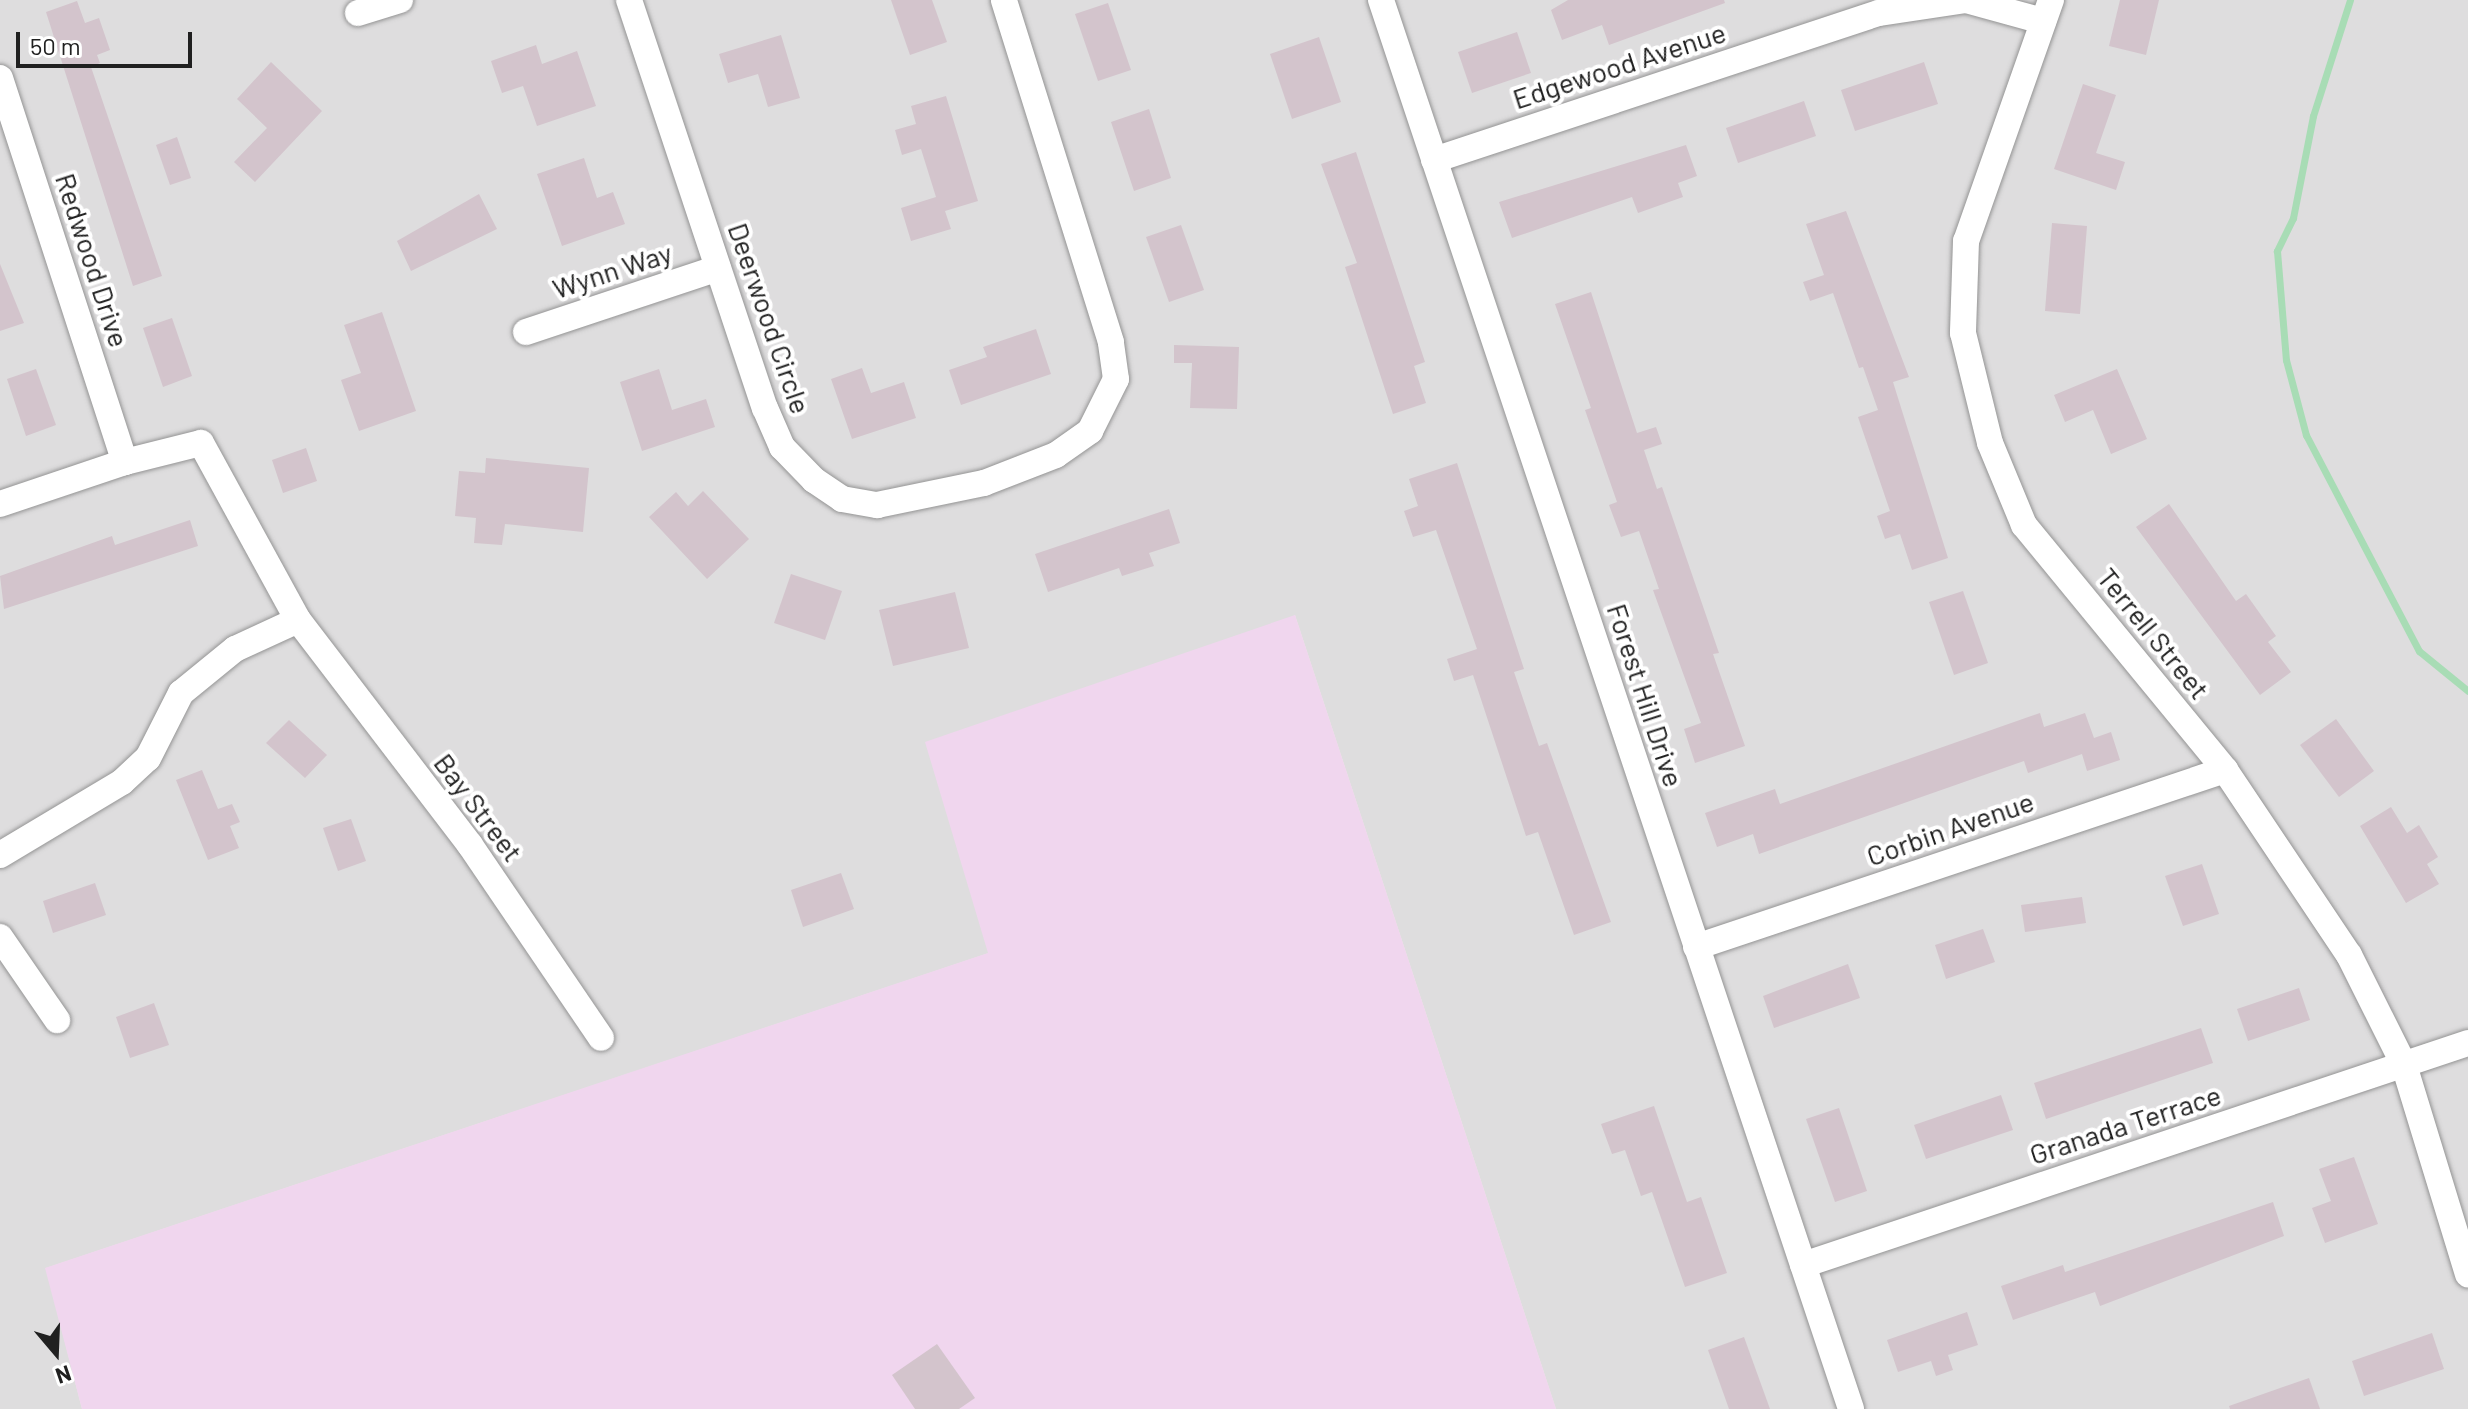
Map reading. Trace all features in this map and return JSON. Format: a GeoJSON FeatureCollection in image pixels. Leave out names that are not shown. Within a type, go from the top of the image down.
{"type":"FeatureCollection","features":[{"type":"Feature","properties":{"kind":"street"},"geometry":{"type":"LineString","coordinates":[[358,13],[400,0]]}},
{"type":"Feature","properties":{"kind":"street","name":"Deerwood Circle"},"geometry":{"type":"LineString","coordinates":[[629,0],[718,268],[782,447],[814,480],[842,499],[877,505],[984,483],[1056,455],[1090,431],[1116,379],[1111,342],[1004,0]]}},
{"type":"Feature","properties":{"kind":"street","name":"Forest Hill Drive"},"geometry":{"type":"LineString","coordinates":[[1381,0],[1851,1409]]}},
{"type":"Feature","properties":{"kind":"street","name":"Edgewood Avenue"},"geometry":{"type":"LineString","coordinates":[[1434,160],[1879,13],[1966,0],[2047,11]]}},
{"type":"Feature","properties":{"kind":"street","name":"Terrell Street"},"geometry":{"type":"LineString","coordinates":[[2047,11],[1966,241],[1963,333],[1990,443],[2024,525],[2225,770],[2349,955],[2404,1065],[2468,1274]]}},
{"type":"Feature","properties":{"kind":"street","name":"Redwood Drive"},"geometry":{"type":"LineString","coordinates":[[0,78],[125,462]]}},
{"type":"Feature","properties":{"kind":"street","name":"Wynn Way"},"geometry":{"type":"LineString","coordinates":[[526,332],[718,268]]}},
{"type":"Feature","properties":{"kind":"street","name":"Bay Street"},"geometry":{"type":"LineString","coordinates":[[125,462],[201,443],[298,620],[470,845],[601,1038]]}},
{"type":"Feature","properties":{"kind":"street"},"geometry":{"type":"LineString","coordinates":[[0,504],[125,462]]}},
{"type":"Feature","properties":{"kind":"street"},"geometry":{"type":"LineString","coordinates":[[0,855],[122,782],[148,758],[181,693],[235,649],[298,620]]}},
{"type":"Feature","properties":{"kind":"street","name":"Corbin Avenue"},"geometry":{"type":"LineString","coordinates":[[1696,947],[2225,770]]}},
{"type":"Feature","properties":{"kind":"street"},"geometry":{"type":"LineString","coordinates":[[0,937],[57,1020]]}},
{"type":"Feature","properties":{"kind":"street","name":"Granada Terrace"},"geometry":{"type":"LineString","coordinates":[[1803,1265],[2468,1043]]}},
{"type":"Feature","properties":{"kind":"shaded area"},"geometry":{"type":"Polygon","coordinates":[[[0,0],[2468,0],[2468,1409],[1556,1409],[1295,615],[989,953],[46,1268],[82,1409],[0,1409],[0,0]]]}},
{"type":"Feature","properties":{"kind":"shaded area"},"geometry":{"type":"Polygon","coordinates":[[[1295,615],[1556,1409],[82,1409],[45,1268],[988,953],[925,742],[1295,615]]]}},
{"type":"Feature","properties":{"kind":"building"},"geometry":{"type":"Polygon","coordinates":[[[891,0],[932,0],[947,42],[910,55],[891,0]]]}},
{"type":"Feature","properties":{"kind":"building"},"geometry":{"type":"Polygon","coordinates":[[[1568,0],[1724,0],[1725,3],[1609,45],[1602,25],[1562,40],[1551,10],[1568,0]]]}},
{"type":"Feature","properties":{"kind":"building"},"geometry":{"type":"Polygon","coordinates":[[[2120,0],[2159,0],[2146,55],[2109,46],[2120,0]]]}},
{"type":"Feature","properties":{"kind":"building"},"geometry":{"type":"Polygon","coordinates":[[[77,1],[85,23],[99,18],[110,50],[97,55],[100,63],[91,67],[162,276],[133,286],[46,12],[77,1]]]}},
{"type":"Feature","properties":{"kind":"building"},"geometry":{"type":"Polygon","coordinates":[[[1108,3],[1131,70],[1098,81],[1075,14],[1108,3]]]}},
{"type":"Feature","properties":{"kind":"building"},"geometry":{"type":"Polygon","coordinates":[[[1517,32],[1531,73],[1472,93],[1458,52],[1517,32]]]}},
{"type":"Feature","properties":{"kind":"building"},"geometry":{"type":"Polygon","coordinates":[[[781,35],[800,98],[768,107],[758,74],[728,83],[719,54],[781,35]]]}},
{"type":"Feature","properties":{"kind":"building"},"geometry":{"type":"Polygon","coordinates":[[[1319,37],[1341,102],[1292,119],[1270,54],[1319,37]]]}},
{"type":"Feature","properties":{"kind":"building"},"geometry":{"type":"Polygon","coordinates":[[[536,45],[542,64],[577,51],[596,106],[537,126],[523,86],[502,93],[491,61],[536,45]]]}},
{"type":"Feature","properties":{"kind":"building"},"geometry":{"type":"Polygon","coordinates":[[[271,62],[322,111],[255,182],[234,162],[267,128],[237,99],[271,62]]]}},
{"type":"Feature","properties":{"kind":"building"},"geometry":{"type":"Polygon","coordinates":[[[1924,62],[1938,104],[1855,131],[1841,90],[1924,62]]]}},
{"type":"Feature","properties":{"kind":"building"},"geometry":{"type":"Polygon","coordinates":[[[2083,84],[2116,95],[2096,153],[2125,162],[2116,190],[2054,169],[2083,84]]]}},
{"type":"Feature","properties":{"kind":"building"},"geometry":{"type":"Polygon","coordinates":[[[946,96],[978,201],[945,211],[951,229],[911,241],[901,208],[936,197],[921,149],[902,155],[895,130],[916,124],[911,106],[946,96]]]}},
{"type":"Feature","properties":{"kind":"building"},"geometry":{"type":"Polygon","coordinates":[[[1804,101],[1816,136],[1738,163],[1726,128],[1804,101]]]}},
{"type":"Feature","properties":{"kind":"building"},"geometry":{"type":"Polygon","coordinates":[[[1149,109],[1171,178],[1134,191],[1111,122],[1149,109]]]}},
{"type":"Feature","properties":{"kind":"building"},"geometry":{"type":"Polygon","coordinates":[[[177,137],[191,178],[170,185],[156,145],[177,137]]]}},
{"type":"Feature","properties":{"kind":"building"},"geometry":{"type":"Polygon","coordinates":[[[1686,145],[1697,176],[1678,183],[1683,197],[1638,213],[1632,197],[1512,238],[1499,202],[1686,145]]]}},
{"type":"Feature","properties":{"kind":"building"},"geometry":{"type":"Polygon","coordinates":[[[1356,152],[1425,362],[1414,366],[1426,403],[1393,414],[1345,267],[1357,263],[1321,164],[1356,152]]]}},
{"type":"Feature","properties":{"kind":"building"},"geometry":{"type":"Polygon","coordinates":[[[584,158],[597,198],[613,192],[625,224],[562,246],[537,174],[584,158]]]}},
{"type":"Feature","properties":{"kind":"building"},"geometry":{"type":"Polygon","coordinates":[[[479,194],[497,229],[411,271],[397,241],[479,194]]]}},
{"type":"Feature","properties":{"kind":"building"},"geometry":{"type":"Polygon","coordinates":[[[1846,211],[1909,377],[1893,382],[1948,558],[1912,570],[1900,534],[1885,539],[1877,516],[1890,511],[1858,417],[1878,410],[1863,367],[1859,368],[1833,293],[1810,301],[1803,282],[1824,275],[1806,224],[1846,211]]]}},
{"type":"Feature","properties":{"kind":"building"},"geometry":{"type":"Polygon","coordinates":[[[2052,223],[2087,226],[2080,314],[2045,311],[2052,223]]]}},
{"type":"Feature","properties":{"kind":"building"},"geometry":{"type":"Polygon","coordinates":[[[1181,225],[1204,290],[1169,302],[1146,237],[1181,225]]]}},
{"type":"Feature","properties":{"kind":"building"},"geometry":{"type":"Polygon","coordinates":[[[0,264],[24,323],[0,331],[0,264]]]}},
{"type":"Feature","properties":{"kind":"building"},"geometry":{"type":"Polygon","coordinates":[[[1591,292],[1637,433],[1656,427],[1662,444],[1644,450],[1657,489],[1662,487],[1719,653],[1713,654],[1745,746],[1695,763],[1684,729],[1701,723],[1653,590],[1659,589],[1639,531],[1621,537],[1609,505],[1617,502],[1585,410],[1591,408],[1555,304],[1591,292]]]}},
{"type":"Feature","properties":{"kind":"building"},"geometry":{"type":"Polygon","coordinates":[[[382,312],[416,411],[359,431],[341,380],[361,373],[344,325],[382,312]]]}},
{"type":"Feature","properties":{"kind":"building"},"geometry":{"type":"Polygon","coordinates":[[[172,318],[192,376],[163,387],[143,328],[172,318]]]}},
{"type":"Feature","properties":{"kind":"building"},"geometry":{"type":"Polygon","coordinates":[[[1036,329],[1051,374],[961,405],[949,370],[987,357],[983,347],[1036,329]]]}},
{"type":"Feature","properties":{"kind":"building"},"geometry":{"type":"Polygon","coordinates":[[[1174,345],[1239,347],[1237,409],[1190,408],[1192,363],[1174,363],[1174,345]]]}},
{"type":"Feature","properties":{"kind":"building"},"geometry":{"type":"Polygon","coordinates":[[[862,368],[871,393],[904,382],[916,418],[852,439],[831,379],[862,368]]]}},
{"type":"Feature","properties":{"kind":"building"},"geometry":{"type":"Polygon","coordinates":[[[36,369],[56,425],[26,436],[7,379],[36,369]]]}},
{"type":"Feature","properties":{"kind":"building"},"geometry":{"type":"Polygon","coordinates":[[[659,369],[672,410],[706,399],[715,427],[642,451],[620,382],[659,369]]]}},
{"type":"Feature","properties":{"kind":"building"},"geometry":{"type":"Polygon","coordinates":[[[2117,369],[2147,439],[2111,454],[2093,410],[2065,422],[2054,395],[2117,369]]]}},
{"type":"Feature","properties":{"kind":"building"},"geometry":{"type":"Polygon","coordinates":[[[306,448],[317,481],[283,493],[272,460],[306,448]]]}},
{"type":"Feature","properties":{"kind":"building"},"geometry":{"type":"Polygon","coordinates":[[[486,458],[589,468],[583,532],[505,524],[502,545],[474,543],[476,518],[455,516],[459,471],[485,473],[486,458]]]}},
{"type":"Feature","properties":{"kind":"building"},"geometry":{"type":"Polygon","coordinates":[[[1457,463],[1524,669],[1514,672],[1539,746],[1547,743],[1611,922],[1574,935],[1538,832],[1526,836],[1473,675],[1454,681],[1447,659],[1477,649],[1436,530],[1413,537],[1404,511],[1418,506],[1409,479],[1457,463]]]}},
{"type":"Feature","properties":{"kind":"building"},"geometry":{"type":"Polygon","coordinates":[[[703,491],[749,539],[707,579],[649,517],[676,492],[688,506],[703,491]]]}},
{"type":"Feature","properties":{"kind":"building"},"geometry":{"type":"Polygon","coordinates":[[[2169,504],[2236,601],[2246,594],[2276,636],[2268,642],[2291,672],[2260,695],[2136,527],[2169,504]]]}},
{"type":"Feature","properties":{"kind":"building"},"geometry":{"type":"Polygon","coordinates":[[[1169,509],[1180,543],[1149,553],[1154,566],[1122,576],[1119,568],[1048,592],[1035,554],[1169,509]]]}},
{"type":"Feature","properties":{"kind":"building"},"geometry":{"type":"Polygon","coordinates":[[[190,520],[198,546],[4,609],[0,576],[112,536],[115,545],[190,520]]]}},
{"type":"Feature","properties":{"kind":"building"},"geometry":{"type":"Polygon","coordinates":[[[791,574],[842,591],[825,640],[774,623],[791,574]]]}},
{"type":"Feature","properties":{"kind":"building"},"geometry":{"type":"Polygon","coordinates":[[[1963,591],[1988,663],[1954,675],[1929,602],[1963,591]]]}},
{"type":"Feature","properties":{"kind":"building"},"geometry":{"type":"Polygon","coordinates":[[[955,592],[969,648],[893,666],[879,610],[955,592]]]}},
{"type":"Feature","properties":{"kind":"building"},"geometry":{"type":"Polygon","coordinates":[[[2040,713],[2044,727],[2085,713],[2094,738],[2111,732],[2120,760],[2087,771],[2082,754],[2028,773],[2024,761],[1759,854],[1753,834],[1717,847],[1705,813],[1775,789],[1780,804],[2040,713]]]}},
{"type":"Feature","properties":{"kind":"building"},"geometry":{"type":"Polygon","coordinates":[[[2336,719],[2374,771],[2339,797],[2300,745],[2336,719]]]}},
{"type":"Feature","properties":{"kind":"building"},"geometry":{"type":"Polygon","coordinates":[[[289,720],[327,755],[305,778],[266,743],[289,720]]]}},
{"type":"Feature","properties":{"kind":"building"},"geometry":{"type":"Polygon","coordinates":[[[202,770],[218,809],[232,804],[240,822],[230,826],[239,848],[208,860],[176,780],[202,770]]]}},
{"type":"Feature","properties":{"kind":"building"},"geometry":{"type":"Polygon","coordinates":[[[2391,807],[2407,833],[2419,825],[2438,857],[2427,864],[2439,884],[2406,903],[2360,826],[2391,807]]]}},
{"type":"Feature","properties":{"kind":"building"},"geometry":{"type":"Polygon","coordinates":[[[351,819],[366,861],[338,871],[323,828],[351,819]]]}},
{"type":"Feature","properties":{"kind":"building"},"geometry":{"type":"Polygon","coordinates":[[[2202,864],[2219,914],[2183,926],[2165,876],[2202,864]]]}},
{"type":"Feature","properties":{"kind":"building"},"geometry":{"type":"Polygon","coordinates":[[[841,873],[854,909],[803,927],[791,890],[841,873]]]}},
{"type":"Feature","properties":{"kind":"building"},"geometry":{"type":"Polygon","coordinates":[[[95,883],[106,915],[53,933],[43,901],[95,883]]]}},
{"type":"Feature","properties":{"kind":"building"},"geometry":{"type":"Polygon","coordinates":[[[2082,897],[2086,923],[2025,932],[2021,905],[2082,897]]]}},
{"type":"Feature","properties":{"kind":"building"},"geometry":{"type":"Polygon","coordinates":[[[1983,929],[1995,962],[1946,979],[1935,945],[1983,929]]]}},
{"type":"Feature","properties":{"kind":"building"},"geometry":{"type":"Polygon","coordinates":[[[1848,964],[1860,998],[1774,1028],[1763,996],[1848,964]]]}},
{"type":"Feature","properties":{"kind":"building"},"geometry":{"type":"Polygon","coordinates":[[[2299,988],[2310,1020],[2248,1041],[2237,1009],[2299,988]]]}},
{"type":"Feature","properties":{"kind":"building"},"geometry":{"type":"Polygon","coordinates":[[[154,1003],[169,1045],[130,1058],[116,1017],[154,1003]]]}},
{"type":"Feature","properties":{"kind":"building"},"geometry":{"type":"Polygon","coordinates":[[[2201,1028],[2213,1063],[2046,1119],[2034,1083],[2201,1028]]]}},
{"type":"Feature","properties":{"kind":"building"},"geometry":{"type":"Polygon","coordinates":[[[2001,1095],[2013,1130],[1926,1159],[1914,1125],[2001,1095]]]}},
{"type":"Feature","properties":{"kind":"building"},"geometry":{"type":"Polygon","coordinates":[[[1654,1106],[1687,1202],[1701,1197],[1727,1273],[1685,1287],[1652,1192],[1641,1196],[1625,1150],[1612,1154],[1601,1124],[1654,1106]]]}},
{"type":"Feature","properties":{"kind":"building"},"geometry":{"type":"Polygon","coordinates":[[[1839,1108],[1867,1191],[1835,1202],[1806,1119],[1839,1108]]]}},
{"type":"Feature","properties":{"kind":"building"},"geometry":{"type":"Polygon","coordinates":[[[2354,1157],[2378,1224],[2325,1243],[2312,1208],[2331,1201],[2319,1169],[2354,1157]]]}},
{"type":"Feature","properties":{"kind":"building"},"geometry":{"type":"Polygon","coordinates":[[[2273,1202],[2284,1236],[2100,1306],[2095,1292],[2013,1320],[2001,1286],[2063,1265],[2065,1272],[2273,1202]]]}},
{"type":"Feature","properties":{"kind":"building"},"geometry":{"type":"Polygon","coordinates":[[[1967,1312],[1978,1345],[1948,1355],[1953,1370],[1936,1376],[1931,1361],[1898,1372],[1887,1340],[1967,1312]]]}},
{"type":"Feature","properties":{"kind":"building"},"geometry":{"type":"Polygon","coordinates":[[[2432,1333],[2444,1369],[2364,1396],[2352,1361],[2432,1333]]]}},
{"type":"Feature","properties":{"kind":"building"},"geometry":{"type":"Polygon","coordinates":[[[1744,1337],[1770,1409],[1729,1409],[1708,1350],[1744,1337]]]}},
{"type":"Feature","properties":{"kind":"building"},"geometry":{"type":"Polygon","coordinates":[[[937,1344],[975,1398],[959,1409],[915,1409],[892,1375],[937,1344]]]}},
{"type":"Feature","properties":{"kind":"building"},"geometry":{"type":"Polygon","coordinates":[[[2309,1378],[2320,1409],[2230,1409],[2229,1406],[2309,1378]]]}},
{"type":"Feature","properties":{"kind":"waterway"},"geometry":{"type":"LineString","coordinates":[[2350,0],[2313,116],[2293,218],[2277,251],[2286,360],[2306,435],[2419,651],[2468,691]]}}]}
